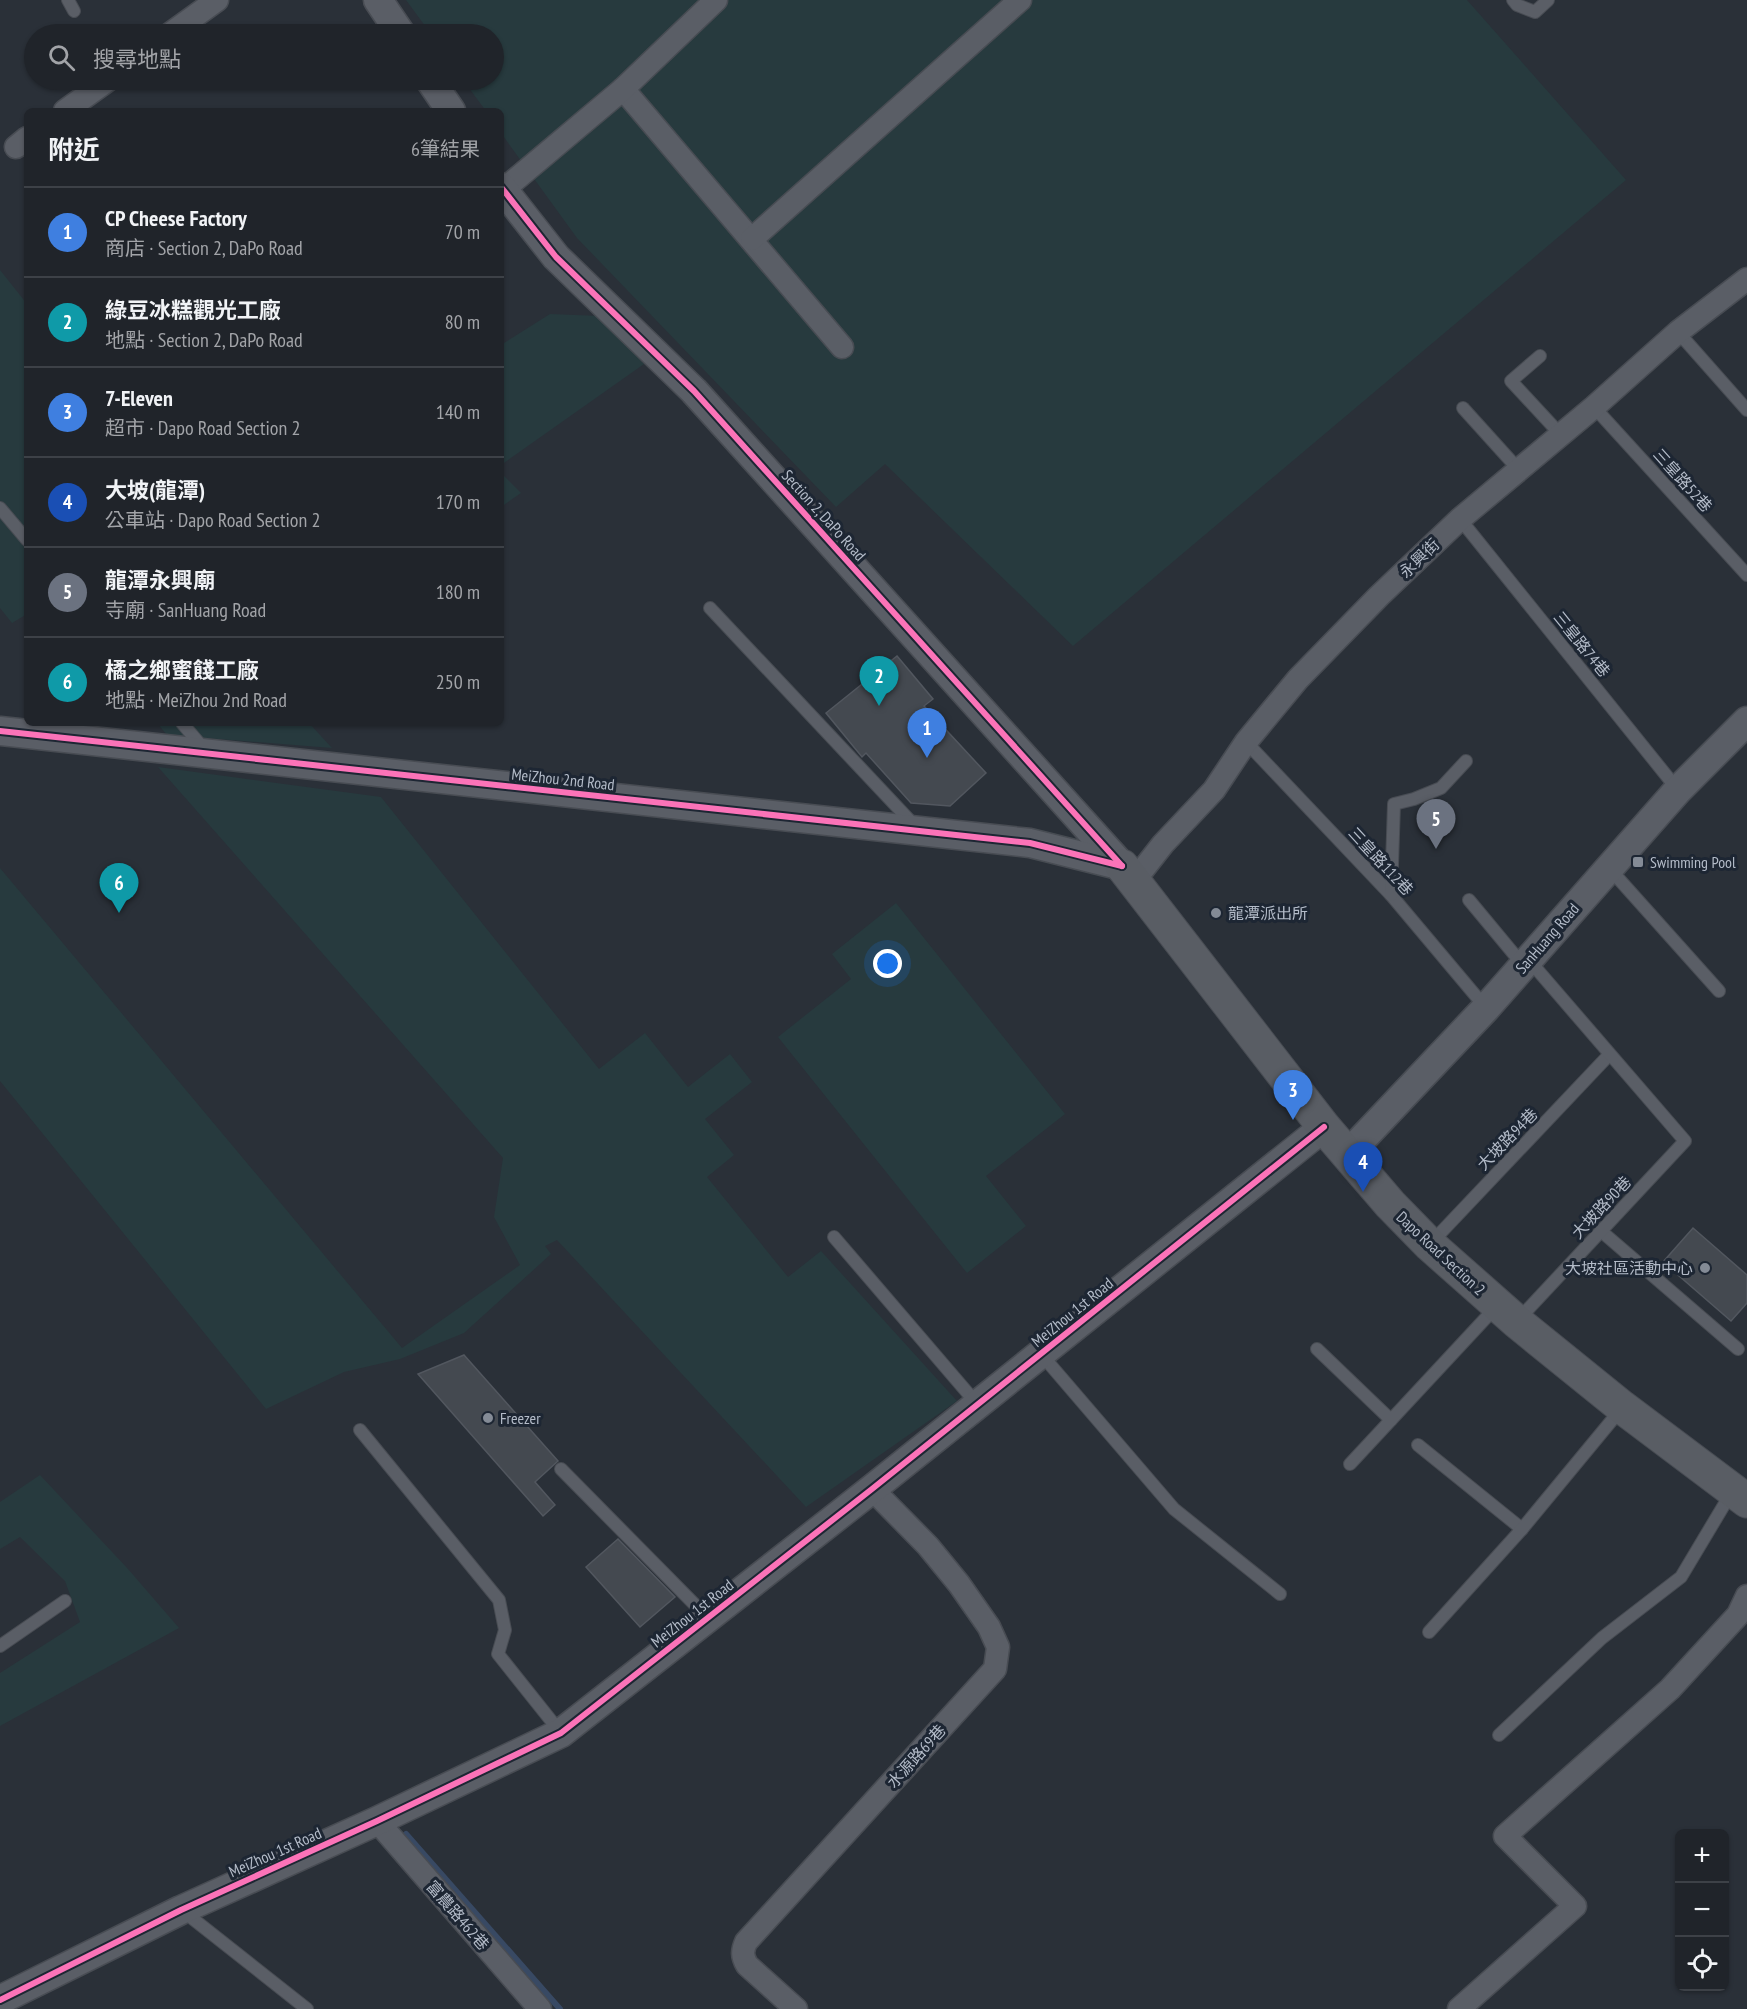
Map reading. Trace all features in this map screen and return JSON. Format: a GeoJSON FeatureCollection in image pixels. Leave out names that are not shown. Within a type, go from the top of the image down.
{"type":"FeatureCollection","features":[{"type":"Feature","properties":{"kind":"main road","name":"Dapo Road Section 2"},"geometry":{"type":"LineString","coordinates":[[1128,873],[1324,1127],[1390,1204],[1430,1245],[1507,1314],[1622,1407],[1743,1490]]}},
{"type":"Feature","properties":{"kind":"street"},"geometry":{"type":"LineString","coordinates":[[184,24],[217,0]]}},
{"type":"Feature","properties":{"kind":"street"},"geometry":{"type":"LineString","coordinates":[[378,0],[394,24]]}},
{"type":"Feature","properties":{"kind":"street"},"geometry":{"type":"LineString","coordinates":[[504,186],[623,89],[717,0]]}},
{"type":"Feature","properties":{"kind":"street"},"geometry":{"type":"LineString","coordinates":[[752,239],[1020,0]]}},
{"type":"Feature","properties":{"kind":"street"},"geometry":{"type":"LineString","coordinates":[[623,89],[842,347]]}},
{"type":"Feature","properties":{"kind":"street"},"geometry":{"type":"LineString","coordinates":[[68,108],[94,90]]}},
{"type":"Feature","properties":{"kind":"street"},"geometry":{"type":"LineString","coordinates":[[437,90],[449,108]]}},
{"type":"Feature","properties":{"kind":"street","name":"Section 2, DaPo Road"},"geometry":{"type":"LineString","coordinates":[[504,191],[556,257],[694,391],[1128,873]]}},
{"type":"Feature","properties":{"kind":"street","name":"永興街"},"geometry":{"type":"LineString","coordinates":[[1128,873],[1163,844],[1214,790],[1246,742],[1298,679],[1379,596],[1460,519],[1594,407],[1678,332],[1747,279]]}},
{"type":"Feature","properties":{"kind":"street","name":"SanHuang Road"},"geometry":{"type":"LineString","coordinates":[[1347,1155],[1486,1008],[1678,790],[1747,721]]}},
{"type":"Feature","properties":{"kind":"street","name":"MeiZhou 2nd Road"},"geometry":{"type":"LineString","coordinates":[[0,731],[1030,843],[1128,873]]}},
{"type":"Feature","properties":{"kind":"street","name":"MeiZhou 1st Road"},"geometry":{"type":"LineString","coordinates":[[0,2000],[182,1910],[377,1821],[561,1733],[978,1405],[1324,1127]]}},
{"type":"Feature","properties":{"kind":"street","name":"水源路69巷"},"geometry":{"type":"LineString","coordinates":[[796,2009],[747,1965],[743,1958],[743,1948],[746,1942],[995,1669],[998,1647],[989,1627],[960,1584],[872,1489]]}},
{"type":"Feature","properties":{"kind":"street"},"geometry":{"type":"LineString","coordinates":[[1459,2009],[1575,1906],[1504,1836],[1670,1689],[1738,1615],[1747,1596]]}},
{"type":"Feature","properties":{"kind":"street","name":"富農路462巷"},"geometry":{"type":"LineString","coordinates":[[377,1821],[540,2009]]}},
{"type":"Feature","properties":{"kind":"lane"},"geometry":{"type":"LineString","coordinates":[[1513,0],[1517,5],[1535,12],[1548,0]]}},
{"type":"Feature","properties":{"kind":"lane"},"geometry":{"type":"LineString","coordinates":[[1678,332],[1747,410]]}},
{"type":"Feature","properties":{"kind":"lane"},"geometry":{"type":"LineString","coordinates":[[1540,356],[1510,381],[1561,435]]}},
{"type":"Feature","properties":{"kind":"lane","name":"三皇路52巷"},"geometry":{"type":"LineString","coordinates":[[1594,407],[1747,575]]}},
{"type":"Feature","properties":{"kind":"lane"},"geometry":{"type":"LineString","coordinates":[[1463,408],[1519,470]]}},
{"type":"Feature","properties":{"kind":"lane"},"geometry":{"type":"LineString","coordinates":[[0,508],[24,536]]}},
{"type":"Feature","properties":{"kind":"lane","name":"三皇路74巷"},"geometry":{"type":"LineString","coordinates":[[1460,519],[1678,790]]}},
{"type":"Feature","properties":{"kind":"lane"},"geometry":{"type":"LineString","coordinates":[[710,608],[919,830]]}},
{"type":"Feature","properties":{"kind":"lane"},"geometry":{"type":"LineString","coordinates":[[184,726],[208,755]]}},
{"type":"Feature","properties":{"kind":"lane","name":"三皇路112巷"},"geometry":{"type":"LineString","coordinates":[[1246,742],[1391,895],[1486,1008]]}},
{"type":"Feature","properties":{"kind":"lane"},"geometry":{"type":"LineString","coordinates":[[1391,895],[1394,804],[1441,788],[1466,761]]}},
{"type":"Feature","properties":{"kind":"lane"},"geometry":{"type":"LineString","coordinates":[[1609,867],[1719,991]]}},
{"type":"Feature","properties":{"kind":"lane"},"geometry":{"type":"LineString","coordinates":[[1469,900],[1609,1055]]}},
{"type":"Feature","properties":{"kind":"lane","name":"大坡路90巷"},"geometry":{"type":"LineString","coordinates":[[1350,1464],[1391,1420],[1601,1232],[1685,1141],[1609,1055]]}},
{"type":"Feature","properties":{"kind":"lane","name":"大坡路94巷"},"geometry":{"type":"LineString","coordinates":[[1430,1245],[1609,1055]]}},
{"type":"Feature","properties":{"kind":"lane"},"geometry":{"type":"LineString","coordinates":[[1601,1232],[1738,1349]]}},
{"type":"Feature","properties":{"kind":"lane"},"geometry":{"type":"LineString","coordinates":[[834,1237],[978,1405]]}},
{"type":"Feature","properties":{"kind":"lane"},"geometry":{"type":"LineString","coordinates":[[1317,1349],[1391,1420]]}},
{"type":"Feature","properties":{"kind":"lane"},"geometry":{"type":"LineString","coordinates":[[1041,1354],[1174,1509],[1280,1594]]}},
{"type":"Feature","properties":{"kind":"lane"},"geometry":{"type":"LineString","coordinates":[[1429,1632],[1522,1529],[1622,1407]]}},
{"type":"Feature","properties":{"kind":"lane"},"geometry":{"type":"LineString","coordinates":[[360,1430],[499,1600],[505,1630],[498,1654],[561,1733]]}},
{"type":"Feature","properties":{"kind":"lane"},"geometry":{"type":"LineString","coordinates":[[1418,1445],[1522,1529]]}},
{"type":"Feature","properties":{"kind":"lane"},"geometry":{"type":"LineString","coordinates":[[561,1469],[708,1618]]}},
{"type":"Feature","properties":{"kind":"lane"},"geometry":{"type":"LineString","coordinates":[[1500,1735],[1602,1638],[1681,1577],[1730,1495],[1743,1490]]}},
{"type":"Feature","properties":{"kind":"lane"},"geometry":{"type":"LineString","coordinates":[[0,1646],[65,1601]]}},
{"type":"Feature","properties":{"kind":"lane"},"geometry":{"type":"LineString","coordinates":[[182,1910],[307,2009]]}},
{"type":"Feature","properties":{"kind":"green space"},"geometry":{"type":"Polygon","coordinates":[[[406,0],[1467,0],[1626,180],[1073,646],[885,464],[836,507],[577,238],[504,137],[504,108],[484,108],[470,90],[504,90],[504,24],[424,24],[406,0]]]}},
{"type":"Feature","properties":{"kind":"green space"},"geometry":{"type":"Polygon","coordinates":[[[0,270],[24,300],[24,616],[12,623],[0,608],[0,270]]]}},
{"type":"Feature","properties":{"kind":"green space"},"geometry":{"type":"Polygon","coordinates":[[[550,314],[600,316],[644,364],[504,463],[504,343],[550,314]]]}},
{"type":"Feature","properties":{"kind":"green space"},"geometry":{"type":"Polygon","coordinates":[[[504,476],[521,493],[504,505],[504,476]]]}},
{"type":"Feature","properties":{"kind":"green space"},"geometry":{"type":"Polygon","coordinates":[[[160,726],[312,726],[332,748],[167,735],[160,726]]]}},
{"type":"Feature","properties":{"kind":"green space"},"geometry":{"type":"Polygon","coordinates":[[[158,767],[381,797],[599,1069],[645,1033],[688,1087],[730,1054],[752,1082],[705,1119],[734,1155],[707,1177],[788,1277],[821,1251],[957,1401],[806,1507],[557,1240],[545,1246],[551,1254],[464,1333],[400,1359],[344,1372],[266,1409],[0,1081],[0,868],[402,1348],[520,1265],[494,1217],[503,1158],[158,767]]]}},
{"type":"Feature","properties":{"kind":"green space"},"geometry":{"type":"Polygon","coordinates":[[[896,903],[1065,1114],[986,1176],[1026,1226],[967,1273],[778,1037],[851,979],[832,954],[896,903]]]}},
{"type":"Feature","properties":{"kind":"green space"},"geometry":{"type":"Polygon","coordinates":[[[40,1475],[128,1569],[179,1628],[0,1726],[0,1673],[80,1622],[65,1581],[20,1537],[0,1549],[0,1502],[40,1475]]]}},
{"type":"Feature","properties":{"kind":"building"},"geometry":{"type":"Polygon","coordinates":[[[897,656],[933,699],[924,706],[986,773],[950,806],[911,803],[866,753],[862,757],[826,713],[897,656]]]}},
{"type":"Feature","properties":{"kind":"building","name":"大坡社區活動中心"},"geometry":{"type":"Polygon","coordinates":[[[1693,1228],[1747,1275],[1747,1303],[1731,1321],[1663,1262],[1693,1228]]]}},
{"type":"Feature","properties":{"kind":"building","name":"Freezer"},"geometry":{"type":"Polygon","coordinates":[[[464,1355],[558,1461],[535,1482],[555,1505],[543,1516],[418,1374],[464,1355]]]}},
{"type":"Feature","properties":{"kind":"building"},"geometry":{"type":"Polygon","coordinates":[[[618,1539],[675,1597],[640,1627],[586,1567],[618,1539]]]}},
{"type":"Feature","properties":{"kind":"waterway"},"geometry":{"type":"LineString","coordinates":[[406,1834],[560,2009]]}},
{"type":"Feature","properties":{"kind":"cycle path"},"geometry":{"type":"LineString","coordinates":[[504,191],[556,257],[694,391],[1122,866]]}},
{"type":"Feature","properties":{"kind":"cycle path"},"geometry":{"type":"LineString","coordinates":[[0,731],[1030,843],[1122,866]]}},
{"type":"Feature","properties":{"kind":"cycle path"},"geometry":{"type":"LineString","coordinates":[[0,2000],[181,1910],[377,1821],[561,1733],[872,1489],[1324,1127]]}},
{"type":"Feature","properties":{"kind":"place","name":"綠豆冰糕觀光工廠"},"geometry":{"type":"Point","coordinates":[879,706]}},
{"type":"Feature","properties":{"kind":"place","name":"CP Cheese Factory"},"geometry":{"type":"Point","coordinates":[927,758]}},
{"type":"Feature","properties":{"kind":"place","name":"龍潭永興廟"},"geometry":{"type":"Point","coordinates":[1436,849]}},
{"type":"Feature","properties":{"kind":"place","name":"Swimming Pool"},"geometry":{"type":"Point","coordinates":[1638,862]}},
{"type":"Feature","properties":{"kind":"place","name":"橘之鄉蜜餞工廠"},"geometry":{"type":"Point","coordinates":[119,913]}},
{"type":"Feature","properties":{"kind":"place","name":"龍潭派出所"},"geometry":{"type":"Point","coordinates":[1216,913]}},
{"type":"Feature","properties":{"kind":"place","name":"7-Eleven"},"geometry":{"type":"Point","coordinates":[1293,1120]}},
{"type":"Feature","properties":{"kind":"place","name":"大坡(龍潭)"},"geometry":{"type":"Point","coordinates":[1363,1192]}},
{"type":"Feature","properties":{"kind":"place","name":"大坡社區活動中心"},"geometry":{"type":"Point","coordinates":[1705,1268]}},
{"type":"Feature","properties":{"kind":"place","name":"Freezer"},"geometry":{"type":"Point","coordinates":[488,1418]}}]}
